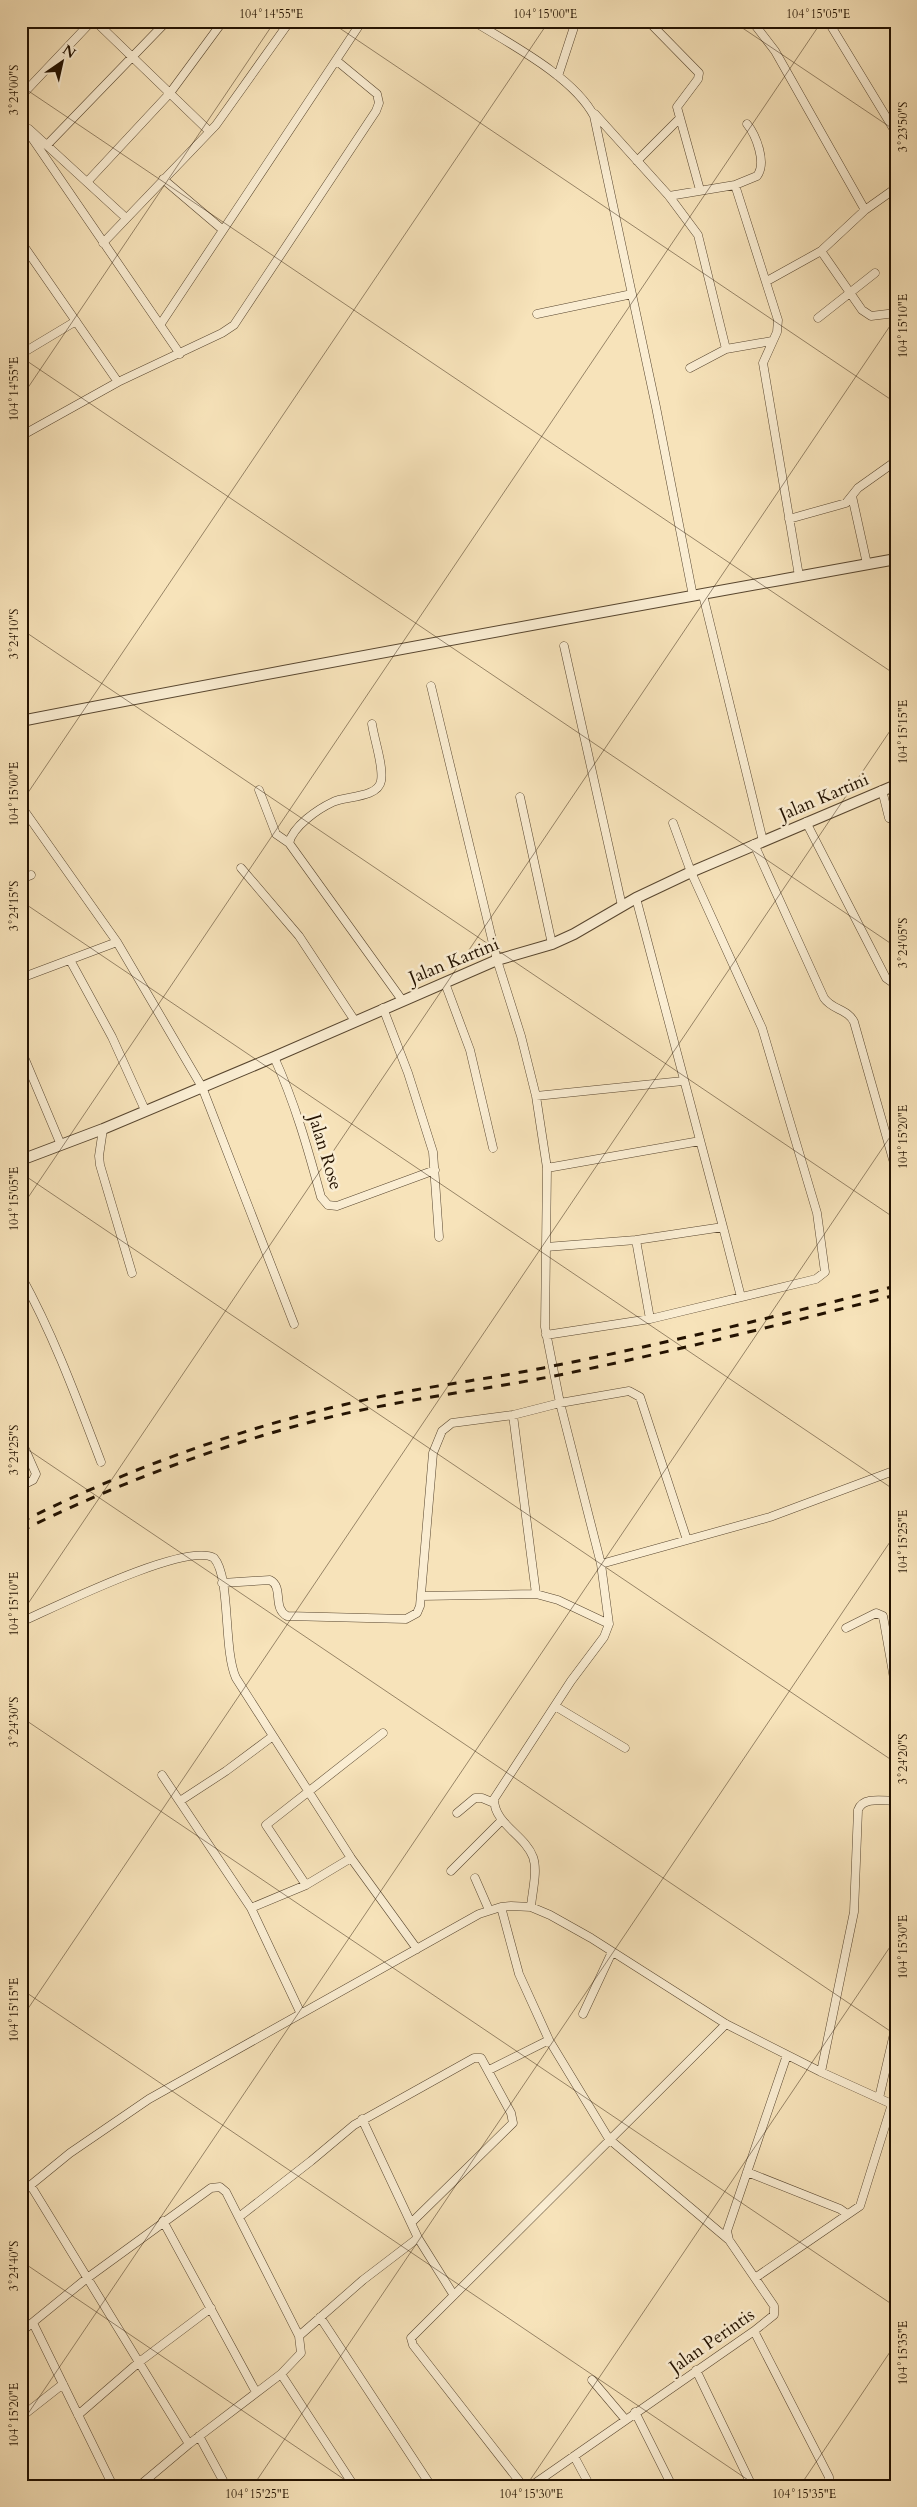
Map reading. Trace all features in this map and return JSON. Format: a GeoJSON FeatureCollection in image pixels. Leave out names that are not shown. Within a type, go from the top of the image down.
{"type":"FeatureCollection","features":[{"type":"Feature","properties":{"kind":"street"},"geometry":{"type":"LineString","coordinates":[[21,96],[93,21],[209,131]]}},
{"type":"Feature","properties":{"kind":"street"},"geometry":{"type":"LineString","coordinates":[[47,145],[167,21]]}},
{"type":"Feature","properties":{"kind":"street"},"geometry":{"type":"LineString","coordinates":[[88,181],[170,93],[223,21]]}},
{"type":"Feature","properties":{"kind":"street"},"geometry":{"type":"LineString","coordinates":[[160,325],[362,21]]}},
{"type":"Feature","properties":{"kind":"street"},"geometry":{"type":"LineString","coordinates":[[558,76],[576,21]]}},
{"type":"Feature","properties":{"kind":"street"},"geometry":{"type":"LineString","coordinates":[[648,21],[699,73],[698,78],[678,104],[680,118],[700,190]]}},
{"type":"Feature","properties":{"kind":"street"},"geometry":{"type":"LineString","coordinates":[[752,21],[774,51],[865,210]]}},
{"type":"Feature","properties":{"kind":"street"},"geometry":{"type":"LineString","coordinates":[[828,21],[896,133]]}},
{"type":"Feature","properties":{"kind":"street"},"geometry":{"type":"LineString","coordinates":[[103,243],[220,120],[286,23]]}},
{"type":"Feature","properties":{"kind":"street"},"geometry":{"type":"LineString","coordinates":[[478,23],[558,76],[580,95],[669,196],[698,235],[726,348]]}},
{"type":"Feature","properties":{"kind":"street"},"geometry":{"type":"LineString","coordinates":[[21,436],[118,382],[180,354],[234,325],[376,111],[379,103],[377,94],[337,61]]}},
{"type":"Feature","properties":{"kind":"street"},"geometry":{"type":"LineString","coordinates":[[591,109],[596,121],[698,596],[758,842],[824,998],[832,1007],[850,1015],[854,1022],[896,1170]]}},
{"type":"Feature","properties":{"kind":"street"},"geometry":{"type":"LineString","coordinates":[[637,161],[680,118]]}},
{"type":"Feature","properties":{"kind":"street"},"geometry":{"type":"LineString","coordinates":[[22,123],[180,354]]}},
{"type":"Feature","properties":{"kind":"street"},"geometry":{"type":"LineString","coordinates":[[22,123],[88,181],[126,218]]}},
{"type":"Feature","properties":{"kind":"street"},"geometry":{"type":"LineString","coordinates":[[669,196],[735,185],[753,179],[762,169],[754,133],[748,124]]}},
{"type":"Feature","properties":{"kind":"street"},"geometry":{"type":"LineString","coordinates":[[163,179],[223,230]]}},
{"type":"Feature","properties":{"kind":"street"},"geometry":{"type":"LineString","coordinates":[[735,185],[778,320],[777,332],[765,356],[764,369],[799,576]]}},
{"type":"Feature","properties":{"kind":"street"},"geometry":{"type":"LineString","coordinates":[[767,281],[821,251],[865,210],[896,188]]}},
{"type":"Feature","properties":{"kind":"street"},"geometry":{"type":"LineString","coordinates":[[21,242],[118,382]]}},
{"type":"Feature","properties":{"kind":"street"},"geometry":{"type":"LineString","coordinates":[[821,251],[862,310],[867,314],[876,316],[896,313]]}},
{"type":"Feature","properties":{"kind":"street"},"geometry":{"type":"LineString","coordinates":[[818,318],[875,273]]}},
{"type":"Feature","properties":{"kind":"street"},"geometry":{"type":"LineString","coordinates":[[537,314],[632,294]]}},
{"type":"Feature","properties":{"kind":"street"},"geometry":{"type":"LineString","coordinates":[[21,354],[76,321]]}},
{"type":"Feature","properties":{"kind":"street"},"geometry":{"type":"LineString","coordinates":[[690,368],[726,348],[772,341]]}},
{"type":"Feature","properties":{"kind":"street"},"geometry":{"type":"LineString","coordinates":[[790,519],[841,506],[858,488],[896,461]]}},
{"type":"Feature","properties":{"kind":"street"},"geometry":{"type":"LineString","coordinates":[[852,496],[867,564]]}},
{"type":"Feature","properties":{"kind":"street"},"geometry":{"type":"LineString","coordinates":[[21,721],[415,648],[583,614],[698,596],[896,559]]}},
{"type":"Feature","properties":{"kind":"street"},"geometry":{"type":"LineString","coordinates":[[564,646],[622,906]]}},
{"type":"Feature","properties":{"kind":"street"},"geometry":{"type":"LineString","coordinates":[[431,686],[497,960],[521,1036],[536,1096],[547,1168],[544,1316],[546,1335],[560,1403],[601,1564],[609,1624],[604,1637],[497,1792],[494,1803],[502,1820],[532,1855],[534,1870],[531,1907]]}},
{"type":"Feature","properties":{"kind":"street"},"geometry":{"type":"LineString","coordinates":[[289,843],[295,830],[321,810],[334,802],[366,794],[377,788],[381,783],[381,771],[372,724]]}},
{"type":"Feature","properties":{"kind":"street","name":"Jalan Kartini"},"geometry":{"type":"LineString","coordinates":[[21,1160],[103,1129],[497,960],[552,944],[636,898],[691,872],[896,785]]}},
{"type":"Feature","properties":{"kind":"street"},"geometry":{"type":"LineString","coordinates":[[259,790],[276,834],[289,843],[402,1000]]}},
{"type":"Feature","properties":{"kind":"street"},"geometry":{"type":"LineString","coordinates":[[882,790],[889,818],[896,821]]}},
{"type":"Feature","properties":{"kind":"street"},"geometry":{"type":"LineString","coordinates":[[520,797],[552,944]]}},
{"type":"Feature","properties":{"kind":"street"},"geometry":{"type":"LineString","coordinates":[[21,806],[117,942],[202,1087],[294,1324]]}},
{"type":"Feature","properties":{"kind":"street"},"geometry":{"type":"LineString","coordinates":[[806,822],[886,978],[896,985]]}},
{"type":"Feature","properties":{"kind":"street"},"geometry":{"type":"LineString","coordinates":[[546,1335],[650,1319],[816,1279],[823,1275],[826,1269],[817,1213],[757,1012],[691,872],[673,823]]}},
{"type":"Feature","properties":{"kind":"street"},"geometry":{"type":"LineString","coordinates":[[241,868],[299,936],[355,1021]]}},
{"type":"Feature","properties":{"kind":"street"},"geometry":{"type":"LineString","coordinates":[[21,879],[31,875]]}},
{"type":"Feature","properties":{"kind":"street"},"geometry":{"type":"LineString","coordinates":[[636,898],[700,1141],[720,1207],[723,1227],[741,1297]]}},
{"type":"Feature","properties":{"kind":"street"},"geometry":{"type":"LineString","coordinates":[[22,976],[117,942]]}},
{"type":"Feature","properties":{"kind":"street"},"geometry":{"type":"LineString","coordinates":[[70,960],[112,1037],[145,1110]]}},
{"type":"Feature","properties":{"kind":"street"},"geometry":{"type":"LineString","coordinates":[[446,983],[470,1050],[493,1148]]}},
{"type":"Feature","properties":{"kind":"street"},"geometry":{"type":"LineString","coordinates":[[383,1008],[408,1073],[433,1152],[439,1237]]}},
{"type":"Feature","properties":{"kind":"street"},"geometry":{"type":"LineString","coordinates":[[21,1050],[61,1145]]}},
{"type":"Feature","properties":{"kind":"street","name":"Jalan Rose"},"geometry":{"type":"LineString","coordinates":[[274,1057],[289,1090],[302,1127],[321,1197],[328,1205],[340,1205],[435,1170]]}},
{"type":"Feature","properties":{"kind":"street"},"geometry":{"type":"LineString","coordinates":[[536,1096],[684,1081]]}},
{"type":"Feature","properties":{"kind":"street"},"geometry":{"type":"LineString","coordinates":[[103,1129],[99,1156],[100,1165],[132,1273]]}},
{"type":"Feature","properties":{"kind":"street"},"geometry":{"type":"LineString","coordinates":[[547,1168],[700,1141]]}},
{"type":"Feature","properties":{"kind":"street"},"geometry":{"type":"LineString","coordinates":[[546,1247],[636,1240],[723,1227]]}},
{"type":"Feature","properties":{"kind":"street"},"geometry":{"type":"LineString","coordinates":[[636,1240],[650,1319]]}},
{"type":"Feature","properties":{"kind":"street"},"geometry":{"type":"LineString","coordinates":[[21,1276],[57,1350],[101,1462]]}},
{"type":"Feature","properties":{"kind":"street"},"geometry":{"type":"LineString","coordinates":[[222,1583],[264,1579],[272,1581],[276,1587],[280,1609],[287,1616],[406,1620],[419,1610],[433,1453],[437,1439],[442,1431],[452,1423],[513,1415],[560,1403],[629,1390],[640,1397],[687,1540]]}},
{"type":"Feature","properties":{"kind":"street"},"geometry":{"type":"LineString","coordinates":[[513,1415],[536,1594]]}},
{"type":"Feature","properties":{"kind":"street"},"geometry":{"type":"LineString","coordinates":[[21,1440],[36,1474],[33,1480],[21,1486]]}},
{"type":"Feature","properties":{"kind":"street"},"geometry":{"type":"LineString","coordinates":[[601,1564],[779,1514],[896,1470]]}},
{"type":"Feature","properties":{"kind":"street"},"geometry":{"type":"LineString","coordinates":[[21,1622],[146,1568],[202,1554],[210,1556],[217,1561],[222,1583],[233,1670],[351,1858],[418,1949]]}},
{"type":"Feature","properties":{"kind":"street"},"geometry":{"type":"LineString","coordinates":[[421,1596],[536,1594],[558,1600],[609,1624]]}},
{"type":"Feature","properties":{"kind":"street"},"geometry":{"type":"LineString","coordinates":[[846,1628],[876,1613],[883,1616],[896,1690]]}},
{"type":"Feature","properties":{"kind":"street"},"geometry":{"type":"LineString","coordinates":[[555,1706],[625,1748]]}},
{"type":"Feature","properties":{"kind":"street"},"geometry":{"type":"LineString","coordinates":[[306,1885],[266,1825],[308,1790],[383,1733]]}},
{"type":"Feature","properties":{"kind":"street"},"geometry":{"type":"LineString","coordinates":[[180,1801],[226,1771],[273,1736]]}},
{"type":"Feature","properties":{"kind":"street"},"geometry":{"type":"LineString","coordinates":[[162,1775],[251,1908],[301,2014]]}},
{"type":"Feature","properties":{"kind":"street"},"geometry":{"type":"LineString","coordinates":[[456,1813],[475,1798],[482,1798],[494,1803]]}},
{"type":"Feature","properties":{"kind":"street"},"geometry":{"type":"LineString","coordinates":[[821,2072],[854,1912],[858,1810],[861,1804],[866,1801],[896,1801]]}},
{"type":"Feature","properties":{"kind":"street"},"geometry":{"type":"LineString","coordinates":[[451,1872],[502,1820]]}},
{"type":"Feature","properties":{"kind":"street"},"geometry":{"type":"LineString","coordinates":[[251,1908],[306,1885],[351,1858]]}},
{"type":"Feature","properties":{"kind":"street"},"geometry":{"type":"LineString","coordinates":[[475,1878],[489,1910]]}},
{"type":"Feature","properties":{"kind":"street"},"geometry":{"type":"LineString","coordinates":[[21,2193],[70,2154],[149,2099],[489,1910],[501,1906],[531,1907],[550,1915],[612,1952],[726,2024],[821,2072],[894,2105],[862,2204],[856,2210],[847,2214],[755,2278]]}},
{"type":"Feature","properties":{"kind":"street","name":"Jalan Perintis"},"geometry":{"type":"LineString","coordinates":[[501,1906],[519,1974],[549,2040],[609,2139],[729,2240],[774,2306],[775,2312],[772,2318],[754,2331],[531,2486]]}},
{"type":"Feature","properties":{"kind":"street"},"geometry":{"type":"LineString","coordinates":[[583,2014],[612,1952]]}},
{"type":"Feature","properties":{"kind":"street"},"geometry":{"type":"LineString","coordinates":[[523,2486],[413,2345],[411,2338],[453,2294],[726,2024]]}},
{"type":"Feature","properties":{"kind":"street"},"geometry":{"type":"LineString","coordinates":[[879,2098],[896,2025]]}},
{"type":"Feature","properties":{"kind":"street"},"geometry":{"type":"LineString","coordinates":[[489,2070],[549,2040]]}},
{"type":"Feature","properties":{"kind":"street"},"geometry":{"type":"LineString","coordinates":[[729,2240],[728,2226],[787,2054]]}},
{"type":"Feature","properties":{"kind":"street"},"geometry":{"type":"LineString","coordinates":[[239,2217],[362,2119],[474,2058],[482,2059],[512,2116],[512,2125],[411,2223]]}},
{"type":"Feature","properties":{"kind":"street"},"geometry":{"type":"LineString","coordinates":[[362,2119],[418,2238],[453,2294]]}},
{"type":"Feature","properties":{"kind":"street"},"geometry":{"type":"LineString","coordinates":[[747,2172],[840,2208],[847,2214]]}},
{"type":"Feature","properties":{"kind":"street"},"geometry":{"type":"LineString","coordinates":[[31,2186],[86,2279],[189,2444]]}},
{"type":"Feature","properties":{"kind":"street"},"geometry":{"type":"LineString","coordinates":[[21,2332],[86,2279],[163,2221],[216,2186],[226,2192],[299,2336],[302,2349],[299,2358],[281,2374],[199,2436],[139,2486]]}},
{"type":"Feature","properties":{"kind":"street"},"geometry":{"type":"LineString","coordinates":[[163,2221],[256,2392]]}},
{"type":"Feature","properties":{"kind":"street"},"geometry":{"type":"LineString","coordinates":[[299,2336],[363,2280],[418,2238]]}},
{"type":"Feature","properties":{"kind":"street"},"geometry":{"type":"LineString","coordinates":[[78,2415],[138,2363],[211,2308]]}},
{"type":"Feature","properties":{"kind":"street"},"geometry":{"type":"LineString","coordinates":[[320,2317],[431,2486]]}},
{"type":"Feature","properties":{"kind":"street"},"geometry":{"type":"LineString","coordinates":[[32,2323],[113,2486]]}},
{"type":"Feature","properties":{"kind":"street"},"geometry":{"type":"LineString","coordinates":[[754,2331],[829,2477],[829,2486]]}},
{"type":"Feature","properties":{"kind":"street"},"geometry":{"type":"LineString","coordinates":[[696,2370],[752,2486]]}},
{"type":"Feature","properties":{"kind":"street"},"geometry":{"type":"LineString","coordinates":[[281,2374],[354,2486]]}},
{"type":"Feature","properties":{"kind":"street"},"geometry":{"type":"LineString","coordinates":[[592,2380],[625,2419]]}},
{"type":"Feature","properties":{"kind":"street"},"geometry":{"type":"LineString","coordinates":[[21,2417],[63,2384]]}},
{"type":"Feature","properties":{"kind":"street"},"geometry":{"type":"LineString","coordinates":[[635,2412],[672,2486]]}},
{"type":"Feature","properties":{"kind":"street"},"geometry":{"type":"LineString","coordinates":[[199,2436],[226,2486]]}},
{"type":"Feature","properties":{"kind":"street"},"geometry":{"type":"LineString","coordinates":[[574,2456],[590,2486]]}},
{"type":"Feature","properties":{"kind":"railway"},"geometry":{"type":"LineString","coordinates":[[21,1522],[107,1482],[195,1448],[286,1420],[378,1397],[531,1370],[639,1348],[896,1286]]}},
{"type":"Feature","properties":{"kind":"railway"},"geometry":{"type":"LineString","coordinates":[[21,1531],[90,1499],[161,1470],[270,1433],[307,1423],[368,1409],[523,1382],[640,1358],[896,1295]]}}]}
